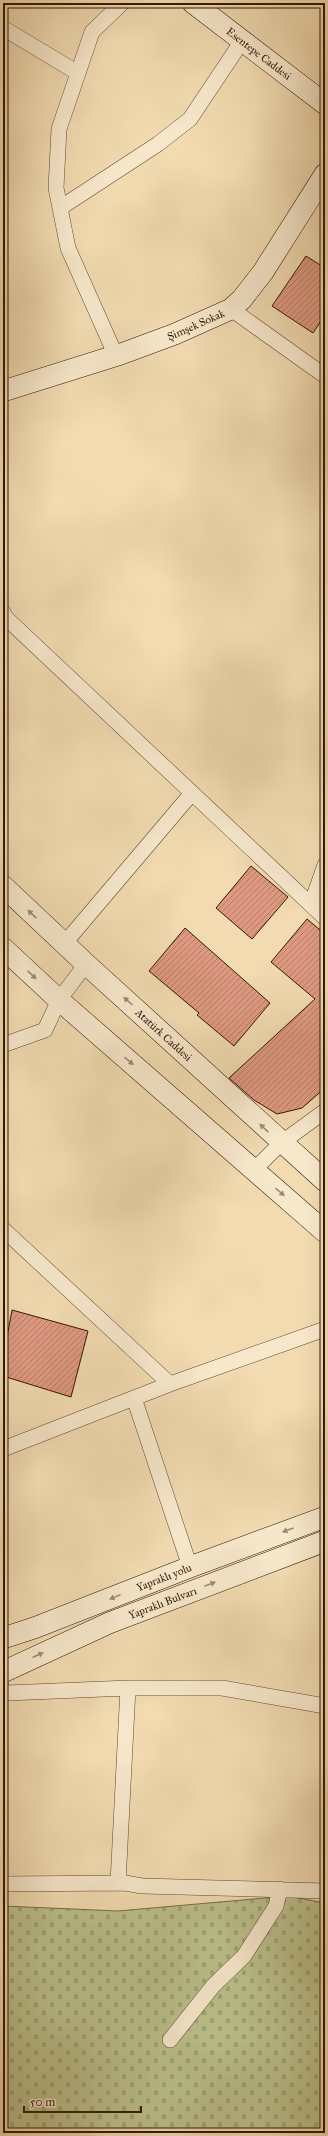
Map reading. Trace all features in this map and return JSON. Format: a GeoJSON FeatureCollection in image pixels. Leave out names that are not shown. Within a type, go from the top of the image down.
{"type":"FeatureCollection","features":[{"type":"Feature","properties":{"kind":"main road","name":"Esentepe Caddesi"},"geometry":{"type":"LineString","coordinates":[[193,3],[325,104]]}},
{"type":"Feature","properties":{"kind":"main road","name":"Şimşek Sokak"},"geometry":{"type":"LineString","coordinates":[[3,391],[116,356],[175,334],[231,309],[242,299],[263,272],[325,174]]}},
{"type":"Feature","properties":{"kind":"main road","name":"Atatürk Caddesi"},"geometry":{"type":"LineString","coordinates":[[3,886],[281,1143],[325,1181]]}},
{"type":"Feature","properties":{"kind":"main road"},"geometry":{"type":"LineString","coordinates":[[3,948],[59,1000],[325,1232]]}},
{"type":"Feature","properties":{"kind":"main road","name":"Yapraklı yolu"},"geometry":{"type":"LineString","coordinates":[[3,1638],[49,1622],[190,1567],[325,1517]]}},
{"type":"Feature","properties":{"kind":"main road","name":"Yapraklı Bulvarı"},"geometry":{"type":"LineString","coordinates":[[4,1673],[109,1623],[325,1541]]}},
{"type":"Feature","properties":{"kind":"street"},"geometry":{"type":"LineString","coordinates":[[116,356],[68,248],[56,188],[59,129],[92,32],[122,3]]}},
{"type":"Feature","properties":{"kind":"street"},"geometry":{"type":"LineString","coordinates":[[3,28],[78,73]]}},
{"type":"Feature","properties":{"kind":"street"},"geometry":{"type":"LineString","coordinates":[[60,208],[158,144],[190,119],[242,41]]}},
{"type":"Feature","properties":{"kind":"street"},"geometry":{"type":"LineString","coordinates":[[231,309],[325,376]]}},
{"type":"Feature","properties":{"kind":"street"},"geometry":{"type":"LineString","coordinates":[[3,612],[5,617],[325,918]]}},
{"type":"Feature","properties":{"kind":"street"},"geometry":{"type":"LineString","coordinates":[[64,944],[192,793]]}},
{"type":"Feature","properties":{"kind":"street"},"geometry":{"type":"LineString","coordinates":[[311,905],[325,865]]}},
{"type":"Feature","properties":{"kind":"street"},"geometry":{"type":"LineString","coordinates":[[3,1045],[45,1030],[59,1000],[86,964]]}},
{"type":"Feature","properties":{"kind":"street"},"geometry":{"type":"LineString","coordinates":[[254,1170],[281,1143],[325,1111]]}},
{"type":"Feature","properties":{"kind":"street"},"geometry":{"type":"LineString","coordinates":[[3,1229],[170,1384]]}},
{"type":"Feature","properties":{"kind":"street"},"geometry":{"type":"LineString","coordinates":[[3,1449],[170,1384],[325,1329]]}},
{"type":"Feature","properties":{"kind":"street"},"geometry":{"type":"LineString","coordinates":[[134,1398],[190,1567]]}},
{"type":"Feature","properties":{"kind":"street"},"geometry":{"type":"LineString","coordinates":[[4,1673],[7,1693],[128,1688],[222,1688],[325,1706]]}},
{"type":"Feature","properties":{"kind":"street"},"geometry":{"type":"LineString","coordinates":[[118,1883],[128,1688]]}},
{"type":"Feature","properties":{"kind":"street"},"geometry":{"type":"LineString","coordinates":[[3,1884],[118,1883],[142,1886],[325,1891]]}},
{"type":"Feature","properties":{"kind":"street"},"geometry":{"type":"LineString","coordinates":[[170,2040],[213,1986],[244,1956],[276,1906],[280,1889]]}},
{"type":"Feature","properties":{"kind":"green space"},"geometry":{"type":"Polygon","coordinates":[[[288,1896],[325,1903],[325,2133],[3,2133],[3,1906],[118,1911],[288,1896]]]}},
{"type":"Feature","properties":{"kind":"building"},"geometry":{"type":"Polygon","coordinates":[[[306,256],[325,268],[325,315],[313,333],[272,306],[306,256]]]}},
{"type":"Feature","properties":{"kind":"building"},"geometry":{"type":"Polygon","coordinates":[[[251,866],[288,897],[252,939],[216,908],[251,866]]]}},
{"type":"Feature","properties":{"kind":"building"},"geometry":{"type":"Polygon","coordinates":[[[307,919],[325,934],[325,1088],[302,1108],[277,1114],[254,1100],[229,1078],[315,999],[271,962],[307,919]]]}},
{"type":"Feature","properties":{"kind":"building"},"geometry":{"type":"Polygon","coordinates":[[[185,928],[270,1003],[234,1046],[197,1015],[199,1013],[149,971],[185,928]]]}},
{"type":"Feature","properties":{"kind":"building"},"geometry":{"type":"Polygon","coordinates":[[[12,1310],[88,1331],[71,1397],[3,1376],[3,1359],[12,1310]]]}}]}
